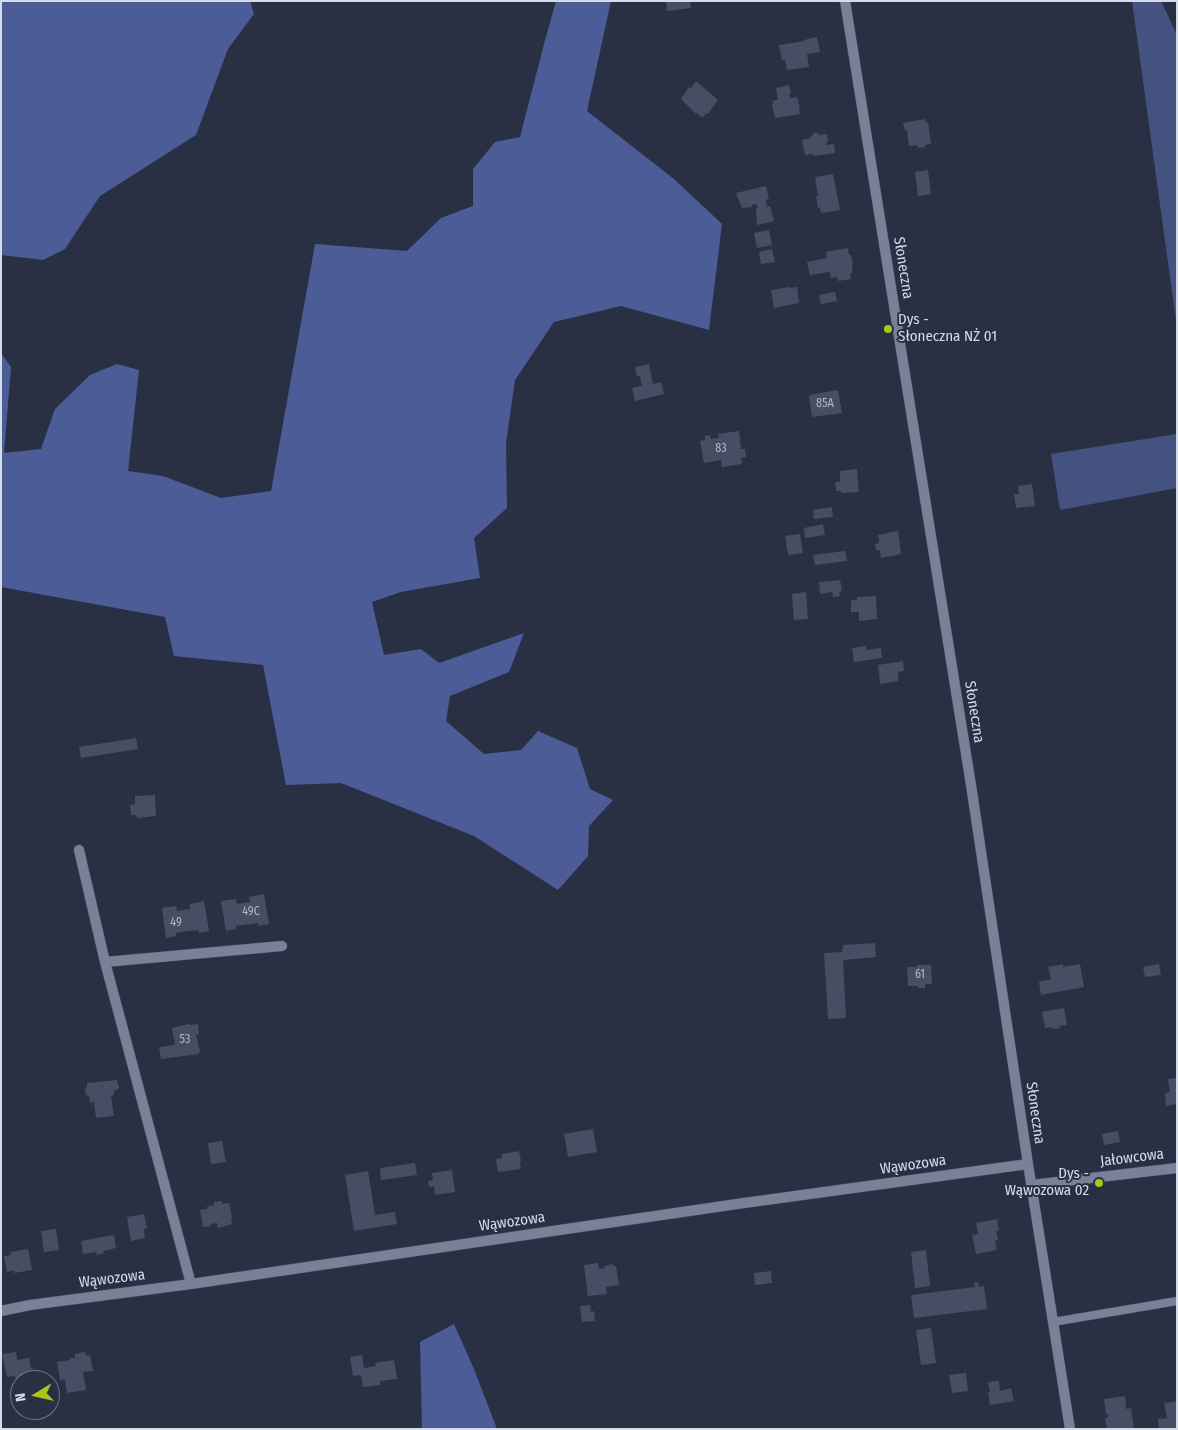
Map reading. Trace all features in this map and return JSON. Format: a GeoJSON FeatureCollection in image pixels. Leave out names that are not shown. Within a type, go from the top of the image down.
{"type":"FeatureCollection","features":[{"type":"Feature","properties":{"kind":"street","name":"Słoneczna"},"geometry":{"type":"LineString","coordinates":[[845,1],[971,785],[1070,1429]]}},
{"type":"Feature","properties":{"kind":"street"},"geometry":{"type":"LineString","coordinates":[[79,850],[105,962],[191,1284]]}},
{"type":"Feature","properties":{"kind":"street"},"geometry":{"type":"LineString","coordinates":[[105,962],[282,946]]}},
{"type":"Feature","properties":{"kind":"street","name":"Wąwozowa"},"geometry":{"type":"LineString","coordinates":[[1,1310],[1028,1164]]}},
{"type":"Feature","properties":{"kind":"street","name":"Jałowcowa"},"geometry":{"type":"LineString","coordinates":[[1031,1185],[1177,1168]]}},
{"type":"Feature","properties":{"kind":"lane"},"geometry":{"type":"LineString","coordinates":[[1053,1322],[1177,1301]]}},
{"type":"Feature","properties":{"kind":"shaded area"},"geometry":{"type":"Polygon","coordinates":[[[1,1],[250,1],[254,14],[228,49],[196,135],[100,196],[65,249],[43,260],[1,255],[1,1]]]}},
{"type":"Feature","properties":{"kind":"shaded area"},"geometry":{"type":"Polygon","coordinates":[[[556,1],[611,1],[587,111],[674,179],[722,224],[709,330],[621,306],[554,322],[515,380],[506,443],[507,508],[474,538],[480,578],[401,592],[372,602],[384,655],[421,649],[439,663],[524,633],[509,672],[450,696],[446,721],[484,754],[521,750],[538,731],[577,748],[590,789],[613,800],[589,826],[588,856],[558,890],[474,836],[341,783],[286,785],[263,665],[174,656],[165,617],[1,587],[1,353],[11,367],[4,453],[41,449],[55,409],[90,375],[117,364],[139,370],[128,471],[163,476],[221,498],[271,491],[315,244],[407,251],[441,218],[473,206],[473,169],[495,142],[520,137],[556,1]]]}},
{"type":"Feature","properties":{"kind":"shaded area"},"geometry":{"type":"Polygon","coordinates":[[[1132,1],[1161,1],[1177,35],[1177,328],[1132,1]]]}},
{"type":"Feature","properties":{"kind":"shaded area"},"geometry":{"type":"Polygon","coordinates":[[[1177,434],[1177,488],[1060,510],[1051,454],[1177,434]]]}},
{"type":"Feature","properties":{"kind":"shaded area"},"geometry":{"type":"Polygon","coordinates":[[[454,1324],[497,1429],[422,1429],[420,1342],[454,1324]]]}},
{"type":"Feature","properties":{"kind":"building"},"geometry":{"type":"Polygon","coordinates":[[[666,1],[690,1],[691,8],[667,11],[666,1]]]}},
{"type":"Feature","properties":{"kind":"building"},"geometry":{"type":"Polygon","coordinates":[[[817,37],[820,52],[807,54],[809,67],[787,70],[785,60],[782,60],[779,45],[817,37]]]}},
{"type":"Feature","properties":{"kind":"building"},"geometry":{"type":"Polygon","coordinates":[[[696,81],[718,100],[708,114],[702,118],[681,99],[689,87],[691,88],[696,81]]]}},
{"type":"Feature","properties":{"kind":"building"},"geometry":{"type":"Polygon","coordinates":[[[789,85],[790,98],[797,97],[800,114],[775,118],[772,101],[778,100],[776,88],[789,85]]]}},
{"type":"Feature","properties":{"kind":"building"},"geometry":{"type":"Polygon","coordinates":[[[925,119],[926,123],[928,122],[931,144],[918,148],[917,145],[909,146],[907,130],[905,131],[903,123],[925,119]]]}},
{"type":"Feature","properties":{"kind":"building"},"geometry":{"type":"Polygon","coordinates":[[[814,133],[819,135],[827,134],[827,145],[834,144],[835,153],[813,156],[813,154],[805,155],[802,140],[810,138],[814,133]]]}},
{"type":"Feature","properties":{"kind":"building"},"geometry":{"type":"Polygon","coordinates":[[[928,170],[931,194],[918,196],[915,172],[928,170]]]}},
{"type":"Feature","properties":{"kind":"building"},"geometry":{"type":"Polygon","coordinates":[[[833,174],[840,210],[821,213],[816,196],[818,196],[815,177],[833,174]]]}},
{"type":"Feature","properties":{"kind":"building"},"geometry":{"type":"Polygon","coordinates":[[[766,186],[769,199],[766,200],[767,207],[770,206],[774,221],[757,225],[756,208],[758,208],[756,204],[752,205],[752,207],[742,208],[736,193],[766,186]]]}},
{"type":"Feature","properties":{"kind":"building"},"geometry":{"type":"Polygon","coordinates":[[[769,230],[772,245],[757,248],[754,233],[769,230]]]}},
{"type":"Feature","properties":{"kind":"building"},"geometry":{"type":"Polygon","coordinates":[[[848,248],[853,265],[852,273],[850,274],[851,279],[838,281],[837,277],[831,278],[830,272],[810,275],[807,262],[827,258],[826,252],[848,248]]]}},
{"type":"Feature","properties":{"kind":"building"},"geometry":{"type":"Polygon","coordinates":[[[772,249],[775,262],[761,264],[759,252],[772,249]]]}},
{"type":"Feature","properties":{"kind":"building"},"geometry":{"type":"Polygon","coordinates":[[[797,287],[799,303],[774,308],[771,290],[797,287]]]}},
{"type":"Feature","properties":{"kind":"building"},"geometry":{"type":"Polygon","coordinates":[[[835,292],[837,301],[821,304],[819,295],[835,292]]]}},
{"type":"Feature","properties":{"kind":"building"},"geometry":{"type":"Polygon","coordinates":[[[649,364],[653,384],[661,382],[664,394],[635,401],[632,388],[642,386],[640,376],[637,376],[635,367],[649,364]]]}},
{"type":"Feature","properties":{"kind":"building"},"geometry":{"type":"Polygon","coordinates":[[[838,390],[842,413],[812,417],[809,395],[838,390]]]}},
{"type":"Feature","properties":{"kind":"building"},"geometry":{"type":"Polygon","coordinates":[[[739,431],[741,449],[745,449],[746,457],[741,458],[742,464],[722,467],[721,460],[704,463],[700,441],[705,440],[705,436],[710,435],[711,439],[719,438],[718,434],[739,431]]]}},
{"type":"Feature","properties":{"kind":"building"},"geometry":{"type":"Polygon","coordinates":[[[857,469],[859,492],[841,493],[841,491],[836,491],[835,482],[840,482],[840,471],[857,469]]]}},
{"type":"Feature","properties":{"kind":"building"},"geometry":{"type":"Polygon","coordinates":[[[1032,484],[1035,506],[1016,508],[1014,494],[1019,494],[1018,486],[1032,484]]]}},
{"type":"Feature","properties":{"kind":"building"},"geometry":{"type":"Polygon","coordinates":[[[832,507],[833,517],[814,519],[813,510],[832,507]]]}},
{"type":"Feature","properties":{"kind":"building"},"geometry":{"type":"Polygon","coordinates":[[[823,524],[825,535],[805,538],[804,528],[823,524]]]}},
{"type":"Feature","properties":{"kind":"building"},"geometry":{"type":"Polygon","coordinates":[[[898,531],[901,554],[881,558],[880,550],[876,550],[875,544],[879,543],[878,535],[898,531]]]}},
{"type":"Feature","properties":{"kind":"building"},"geometry":{"type":"Polygon","coordinates":[[[800,534],[803,553],[788,555],[785,536],[800,534]]]}},
{"type":"Feature","properties":{"kind":"building"},"geometry":{"type":"Polygon","coordinates":[[[845,551],[847,561],[815,565],[813,555],[845,551]]]}},
{"type":"Feature","properties":{"kind":"building"},"geometry":{"type":"Polygon","coordinates":[[[840,580],[842,591],[839,592],[840,596],[833,597],[832,592],[820,594],[819,582],[840,580]]]}},
{"type":"Feature","properties":{"kind":"building"},"geometry":{"type":"Polygon","coordinates":[[[806,592],[808,619],[794,620],[792,594],[806,592]]]}},
{"type":"Feature","properties":{"kind":"building"},"geometry":{"type":"Polygon","coordinates":[[[876,596],[877,619],[859,621],[859,612],[851,612],[851,600],[857,600],[857,597],[876,596]]]}},
{"type":"Feature","properties":{"kind":"building"},"geometry":{"type":"Polygon","coordinates":[[[866,646],[866,650],[881,648],[882,658],[854,662],[852,648],[866,646]]]}},
{"type":"Feature","properties":{"kind":"building"},"geometry":{"type":"Polygon","coordinates":[[[903,661],[904,671],[898,672],[898,681],[880,684],[878,665],[903,661]]]}},
{"type":"Feature","properties":{"kind":"building"},"geometry":{"type":"Polygon","coordinates":[[[136,738],[138,749],[81,758],[79,747],[136,738]]]}},
{"type":"Feature","properties":{"kind":"building"},"geometry":{"type":"Polygon","coordinates":[[[155,795],[156,816],[137,818],[137,815],[131,815],[130,805],[135,804],[135,796],[155,795]]]}},
{"type":"Feature","properties":{"kind":"building"},"geometry":{"type":"Polygon","coordinates":[[[264,894],[269,924],[258,926],[258,923],[236,926],[236,929],[226,931],[221,901],[236,899],[237,904],[250,902],[249,897],[264,894]]]}},
{"type":"Feature","properties":{"kind":"building"},"geometry":{"type":"Polygon","coordinates":[[[204,901],[209,931],[199,933],[198,930],[187,931],[176,933],[176,936],[166,938],[162,908],[176,906],[177,911],[190,909],[190,904],[204,901]]]}},
{"type":"Feature","properties":{"kind":"building"},"geometry":{"type":"Polygon","coordinates":[[[875,943],[876,957],[843,960],[846,1018],[828,1019],[824,953],[842,952],[843,945],[875,943]]]}},
{"type":"Feature","properties":{"kind":"building"},"geometry":{"type":"Polygon","coordinates":[[[1063,964],[1063,967],[1080,964],[1084,987],[1041,995],[1039,982],[1051,979],[1048,967],[1063,964]]]}},
{"type":"Feature","properties":{"kind":"building"},"geometry":{"type":"Polygon","coordinates":[[[1159,964],[1161,975],[1145,977],[1143,967],[1159,964]]]}},
{"type":"Feature","properties":{"kind":"building"},"geometry":{"type":"Polygon","coordinates":[[[917,965],[931,965],[932,984],[925,984],[925,988],[908,986],[907,967],[917,967],[917,965]]]}},
{"type":"Feature","properties":{"kind":"building"},"geometry":{"type":"Polygon","coordinates":[[[1064,1008],[1067,1025],[1053,1029],[1052,1027],[1045,1028],[1042,1012],[1064,1008]]]}},
{"type":"Feature","properties":{"kind":"building"},"geometry":{"type":"Polygon","coordinates":[[[198,1024],[199,1034],[196,1035],[200,1051],[198,1054],[161,1059],[159,1047],[175,1045],[172,1028],[198,1024]]]}},
{"type":"Feature","properties":{"kind":"building"},"geometry":{"type":"Polygon","coordinates":[[[1177,1078],[1177,1104],[1166,1106],[1165,1093],[1170,1092],[1168,1079],[1177,1078]]]}},
{"type":"Feature","properties":{"kind":"building"},"geometry":{"type":"Polygon","coordinates":[[[117,1080],[119,1088],[111,1096],[114,1116],[96,1118],[94,1102],[90,1103],[89,1096],[86,1095],[85,1088],[87,1083],[117,1080]]]}},
{"type":"Feature","properties":{"kind":"building"},"geometry":{"type":"Polygon","coordinates":[[[593,1129],[597,1152],[568,1157],[564,1134],[593,1129]]]}},
{"type":"Feature","properties":{"kind":"building"},"geometry":{"type":"Polygon","coordinates":[[[1118,1131],[1120,1142],[1104,1145],[1102,1134],[1118,1131]]]}},
{"type":"Feature","properties":{"kind":"building"},"geometry":{"type":"Polygon","coordinates":[[[222,1141],[226,1162],[211,1164],[208,1143],[222,1141]]]}},
{"type":"Feature","properties":{"kind":"building"},"geometry":{"type":"Polygon","coordinates":[[[519,1151],[521,1169],[498,1172],[496,1159],[502,1158],[502,1154],[519,1151]]]}},
{"type":"Feature","properties":{"kind":"building"},"geometry":{"type":"Polygon","coordinates":[[[415,1163],[417,1175],[381,1180],[380,1168],[415,1163]]]}},
{"type":"Feature","properties":{"kind":"building"},"geometry":{"type":"Polygon","coordinates":[[[452,1170],[455,1192],[435,1195],[434,1186],[429,1187],[428,1181],[433,1180],[432,1173],[452,1170]]]}},
{"type":"Feature","properties":{"kind":"building"},"geometry":{"type":"Polygon","coordinates":[[[368,1171],[375,1215],[395,1212],[397,1224],[354,1231],[345,1175],[368,1171]]]}},
{"type":"Feature","properties":{"kind":"building"},"geometry":{"type":"Polygon","coordinates":[[[222,1201],[222,1204],[229,1203],[232,1224],[218,1228],[217,1223],[203,1227],[200,1210],[214,1205],[214,1202],[222,1201]]]}},
{"type":"Feature","properties":{"kind":"building"},"geometry":{"type":"Polygon","coordinates":[[[144,1214],[147,1228],[144,1229],[145,1238],[131,1241],[127,1217],[144,1214]]]}},
{"type":"Feature","properties":{"kind":"building"},"geometry":{"type":"Polygon","coordinates":[[[997,1219],[999,1231],[996,1231],[998,1240],[995,1241],[997,1250],[976,1254],[972,1235],[978,1234],[976,1223],[997,1219]]]}},
{"type":"Feature","properties":{"kind":"building"},"geometry":{"type":"Polygon","coordinates":[[[56,1229],[59,1250],[44,1252],[41,1231],[56,1229]]]}},
{"type":"Feature","properties":{"kind":"building"},"geometry":{"type":"Polygon","coordinates":[[[114,1235],[116,1248],[103,1251],[104,1253],[97,1255],[96,1252],[83,1254],[81,1241],[114,1235]]]}},
{"type":"Feature","properties":{"kind":"building"},"geometry":{"type":"Polygon","coordinates":[[[28,1249],[32,1270],[14,1273],[14,1270],[7,1272],[4,1256],[11,1255],[10,1252],[28,1249]]]}},
{"type":"Feature","properties":{"kind":"building"},"geometry":{"type":"Polygon","coordinates":[[[926,1250],[930,1286],[915,1288],[911,1252],[926,1250]]]}},
{"type":"Feature","properties":{"kind":"building"},"geometry":{"type":"Polygon","coordinates":[[[598,1263],[599,1269],[613,1264],[613,1266],[616,1266],[619,1285],[606,1287],[607,1294],[588,1296],[584,1265],[598,1263]]]}},
{"type":"Feature","properties":{"kind":"building"},"geometry":{"type":"Polygon","coordinates":[[[771,1271],[772,1283],[755,1285],[754,1273],[771,1271]]]}},
{"type":"Feature","properties":{"kind":"building"},"geometry":{"type":"Polygon","coordinates":[[[978,1282],[979,1287],[984,1286],[987,1309],[914,1318],[911,1295],[975,1287],[974,1283],[978,1282]]]}},
{"type":"Feature","properties":{"kind":"building"},"geometry":{"type":"Polygon","coordinates":[[[590,1305],[591,1312],[594,1311],[595,1321],[582,1322],[580,1306],[590,1305]]]}},
{"type":"Feature","properties":{"kind":"building"},"geometry":{"type":"Polygon","coordinates":[[[931,1328],[936,1363],[921,1365],[916,1330],[931,1328]]]}},
{"type":"Feature","properties":{"kind":"building"},"geometry":{"type":"Polygon","coordinates":[[[16,1352],[17,1360],[29,1358],[33,1370],[10,1370],[10,1377],[7,1377],[2,1354],[16,1352]]]}},
{"type":"Feature","properties":{"kind":"building"},"geometry":{"type":"Polygon","coordinates":[[[85,1352],[86,1356],[90,1355],[93,1371],[83,1372],[86,1390],[67,1393],[65,1379],[60,1380],[60,1370],[58,1370],[57,1362],[75,1358],[75,1354],[85,1352]]]}},
{"type":"Feature","properties":{"kind":"building"},"geometry":{"type":"Polygon","coordinates":[[[362,1355],[364,1368],[376,1366],[375,1363],[394,1360],[397,1379],[380,1381],[380,1385],[363,1387],[361,1375],[353,1376],[350,1357],[362,1355]]]}},
{"type":"Feature","properties":{"kind":"building"},"geometry":{"type":"Polygon","coordinates":[[[966,1373],[968,1391],[952,1393],[949,1375],[966,1373]]]}},
{"type":"Feature","properties":{"kind":"building"},"geometry":{"type":"Polygon","coordinates":[[[999,1381],[1000,1391],[1011,1388],[1014,1401],[990,1405],[988,1382],[999,1381]]]}},
{"type":"Feature","properties":{"kind":"building"},"geometry":{"type":"Polygon","coordinates":[[[1125,1396],[1126,1409],[1131,1408],[1134,1429],[1107,1429],[1105,1418],[1108,1418],[1108,1414],[1106,1414],[1104,1399],[1125,1396]]]}},
{"type":"Feature","properties":{"kind":"building"},"geometry":{"type":"Polygon","coordinates":[[[1177,1401],[1177,1429],[1159,1429],[1158,1419],[1167,1418],[1164,1403],[1177,1401]]]}},
{"type":"Feature","properties":{"kind":"place","name":"Dys - Słoneczna NŻ 01"},"geometry":{"type":"Point","coordinates":[888,329]}},
{"type":"Feature","properties":{"kind":"place","name":"Dys - Wąwozowa 02"},"geometry":{"type":"Point","coordinates":[1099,1183]}}]}
